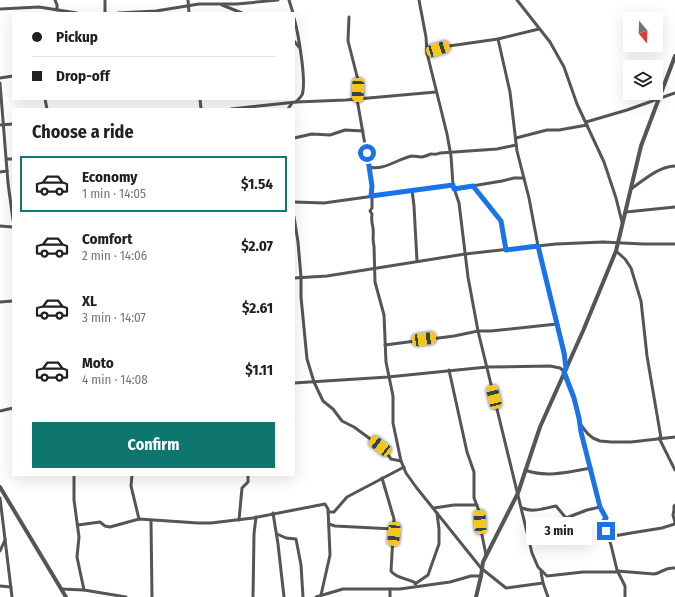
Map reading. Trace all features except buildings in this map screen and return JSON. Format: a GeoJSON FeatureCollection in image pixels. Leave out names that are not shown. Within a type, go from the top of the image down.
{"type":"FeatureCollection","features":[{"type":"Feature","properties":{"kind":"street"},"geometry":{"type":"LineString","coordinates":[[55,0],[57,10]]}},
{"type":"Feature","properties":{"kind":"street"},"geometry":{"type":"LineString","coordinates":[[105,0],[105,12]]}},
{"type":"Feature","properties":{"kind":"street"},"geometry":{"type":"LineString","coordinates":[[188,0],[189,12]]}},
{"type":"Feature","properties":{"kind":"street"},"geometry":{"type":"LineString","coordinates":[[137,12],[156,11],[189,5],[265,2],[278,0]]}},
{"type":"Feature","properties":{"kind":"street"},"geometry":{"type":"LineString","coordinates":[[289,0],[293,12]]}},
{"type":"Feature","properties":{"kind":"street"},"geometry":{"type":"LineString","coordinates":[[419,0],[426,36],[427,53],[440,105],[450,153],[454,187],[459,202],[465,254],[478,331],[532,553],[538,567],[547,576],[583,572],[617,571],[657,574],[664,569],[675,568]]}},
{"type":"Feature","properties":{"kind":"street"},"geometry":{"type":"LineString","coordinates":[[517,0],[550,42],[559,57],[577,104],[604,162],[623,225]]}},
{"type":"Feature","properties":{"kind":"street"},"geometry":{"type":"LineString","coordinates":[[220,4],[240,12]]}},
{"type":"Feature","properties":{"kind":"street"},"geometry":{"type":"LineString","coordinates":[[39,7],[39,12]]}},
{"type":"Feature","properties":{"kind":"street"},"geometry":{"type":"LineString","coordinates":[[0,9],[39,7],[70,12]]}},
{"type":"Feature","properties":{"kind":"street"},"geometry":{"type":"LineString","coordinates":[[349,18],[348,41],[358,80],[357,99],[372,186],[372,208],[370,211],[372,214],[371,222],[373,228],[372,241],[374,246],[375,282],[384,315],[385,345],[388,377],[392,396],[393,422],[401,461],[411,479],[481,568],[506,588],[543,583]]}},
{"type":"Feature","properties":{"kind":"street"},"geometry":{"type":"LineString","coordinates":[[289,108],[302,95],[303,88],[300,48],[295,23]]}},
{"type":"Feature","properties":{"kind":"street"},"geometry":{"type":"LineString","coordinates":[[427,53],[449,46],[498,39],[539,29]]}},
{"type":"Feature","properties":{"kind":"street"},"geometry":{"type":"LineString","coordinates":[[498,39],[510,92],[516,145],[531,205],[538,246],[564,353],[565,370],[574,398],[600,507],[606,518],[603,522],[617,571],[625,586],[625,597]]}},
{"type":"Feature","properties":{"kind":"street"},"geometry":{"type":"LineString","coordinates":[[295,42],[300,48]]}},
{"type":"Feature","properties":{"kind":"street"},"geometry":{"type":"LineString","coordinates":[[663,88],[675,56]]}},
{"type":"Feature","properties":{"kind":"street"},"geometry":{"type":"LineString","coordinates":[[0,78],[12,76]]}},
{"type":"Feature","properties":{"kind":"street"},"geometry":{"type":"LineString","coordinates":[[0,83],[2,124],[7,159],[7,171],[12,196]]}},
{"type":"Feature","properties":{"kind":"street"},"geometry":{"type":"LineString","coordinates":[[242,108],[436,92]]}},
{"type":"Feature","properties":{"kind":"street"},"geometry":{"type":"LineString","coordinates":[[663,96],[675,92]]}},
{"type":"Feature","properties":{"kind":"street"},"geometry":{"type":"LineString","coordinates":[[516,138],[547,130],[559,130],[586,123],[654,100]]}},
{"type":"Feature","properties":{"kind":"street"},"geometry":{"type":"LineString","coordinates":[[476,597],[481,576],[481,568],[486,555],[518,493],[540,427],[583,331],[616,251],[641,146],[658,100]]}},
{"type":"Feature","properties":{"kind":"street"},"geometry":{"type":"LineString","coordinates":[[295,138],[312,134],[330,135],[345,130],[363,131]]}},
{"type":"Feature","properties":{"kind":"street"},"geometry":{"type":"LineString","coordinates":[[369,168],[384,167],[411,156],[421,157],[432,154],[436,155],[440,153],[503,148],[516,145]]}},
{"type":"Feature","properties":{"kind":"street"},"geometry":{"type":"LineString","coordinates":[[7,159],[12,159]]}},
{"type":"Feature","properties":{"kind":"street"},"geometry":{"type":"LineString","coordinates":[[631,189],[654,172],[668,166],[675,166]]}},
{"type":"Feature","properties":{"kind":"street"},"geometry":{"type":"LineString","coordinates":[[0,172],[7,171]]}},
{"type":"Feature","properties":{"kind":"street"},"geometry":{"type":"LineString","coordinates":[[295,202],[324,203],[412,190],[473,186],[514,178],[524,178]]}},
{"type":"Feature","properties":{"kind":"street"},"geometry":{"type":"LineString","coordinates":[[473,186],[501,221],[506,250]]}},
{"type":"Feature","properties":{"kind":"street"},"geometry":{"type":"LineString","coordinates":[[412,190],[417,261]]}},
{"type":"Feature","properties":{"kind":"street"},"geometry":{"type":"LineString","coordinates":[[626,212],[675,207]]}},
{"type":"Feature","properties":{"kind":"street"},"geometry":{"type":"LineString","coordinates":[[295,223],[298,242],[301,297],[307,359],[314,382],[323,401],[333,409],[342,421],[354,427],[380,446],[391,459],[401,461]]}},
{"type":"Feature","properties":{"kind":"street"},"geometry":{"type":"LineString","coordinates":[[0,226],[12,227]]}},
{"type":"Feature","properties":{"kind":"street"},"geometry":{"type":"LineString","coordinates":[[295,278],[328,276],[465,254],[538,246],[602,242],[675,244]]}},
{"type":"Feature","properties":{"kind":"street"},"geometry":{"type":"LineString","coordinates":[[616,251],[625,259],[631,268],[640,301],[646,356],[660,438],[675,470]]}},
{"type":"Feature","properties":{"kind":"street"},"geometry":{"type":"LineString","coordinates":[[0,302],[12,301]]}},
{"type":"Feature","properties":{"kind":"street"},"geometry":{"type":"LineString","coordinates":[[385,345],[454,336],[478,331],[557,324]]}},
{"type":"Feature","properties":{"kind":"street"},"geometry":{"type":"LineString","coordinates":[[295,383],[388,377],[487,367],[550,366],[565,370]]}},
{"type":"Feature","properties":{"kind":"street"},"geometry":{"type":"LineString","coordinates":[[449,370],[467,452],[474,472],[475,499],[480,511],[482,536],[486,555]]}},
{"type":"Feature","properties":{"kind":"street"},"geometry":{"type":"LineString","coordinates":[[0,411],[12,408]]}},
{"type":"Feature","properties":{"kind":"street"},"geometry":{"type":"LineString","coordinates":[[580,424],[588,434],[600,441],[630,442],[675,437]]}},
{"type":"Feature","properties":{"kind":"street"},"geometry":{"type":"LineString","coordinates":[[328,512],[334,512],[347,497],[404,467]]}},
{"type":"Feature","properties":{"kind":"street"},"geometry":{"type":"LineString","coordinates":[[525,470],[538,474],[574,472],[591,468]]}},
{"type":"Feature","properties":{"kind":"street"},"geometry":{"type":"LineString","coordinates":[[74,476],[74,500],[79,544],[77,557],[84,590]]}},
{"type":"Feature","properties":{"kind":"street"},"geometry":{"type":"LineString","coordinates":[[132,476],[131,486],[139,519]]}},
{"type":"Feature","properties":{"kind":"street"},"geometry":{"type":"LineString","coordinates":[[238,520],[242,488],[248,482],[248,476]]}},
{"type":"Feature","properties":{"kind":"street"},"geometry":{"type":"LineString","coordinates":[[382,478],[394,519],[391,572],[394,575],[416,583]]}},
{"type":"Feature","properties":{"kind":"street"},"geometry":{"type":"LineString","coordinates":[[0,487],[66,597]]}},
{"type":"Feature","properties":{"kind":"street"},"geometry":{"type":"LineString","coordinates":[[0,498],[12,597]]}},
{"type":"Feature","properties":{"kind":"street"},"geometry":{"type":"LineString","coordinates":[[78,525],[100,522],[107,527],[115,527],[139,519],[198,524],[238,520],[323,504],[326,505],[328,512],[330,554],[321,595]]}},
{"type":"Feature","properties":{"kind":"street"},"geometry":{"type":"LineString","coordinates":[[434,508],[454,505],[477,505]]}},
{"type":"Feature","properties":{"kind":"street"},"geometry":{"type":"LineString","coordinates":[[608,537],[662,528],[675,523],[673,515],[675,505]]}},
{"type":"Feature","properties":{"kind":"street"},"geometry":{"type":"LineString","coordinates":[[522,508],[530,511],[548,509],[556,506],[566,518],[586,510],[600,507]]}},
{"type":"Feature","properties":{"kind":"street"},"geometry":{"type":"LineString","coordinates":[[274,513],[284,597]]}},
{"type":"Feature","properties":{"kind":"street"},"geometry":{"type":"LineString","coordinates":[[410,587],[428,575],[439,544],[437,513]]}},
{"type":"Feature","properties":{"kind":"street"},"geometry":{"type":"LineString","coordinates":[[253,597],[254,534],[256,517]]}},
{"type":"Feature","properties":{"kind":"street"},"geometry":{"type":"LineString","coordinates":[[152,521],[152,597]]}},
{"type":"Feature","properties":{"kind":"street"},"geometry":{"type":"LineString","coordinates":[[329,524],[337,526],[394,529]]}},
{"type":"Feature","properties":{"kind":"street"},"geometry":{"type":"LineString","coordinates":[[277,534],[286,538],[296,539],[300,559],[303,597]]}},
{"type":"Feature","properties":{"kind":"street"},"geometry":{"type":"LineString","coordinates":[[0,551],[6,538]]}},
{"type":"Feature","properties":{"kind":"street"},"geometry":{"type":"LineString","coordinates":[[541,571],[548,597]]}},
{"type":"Feature","properties":{"kind":"street"},"geometry":{"type":"LineString","coordinates":[[316,597],[343,589],[390,589],[450,582],[471,576],[481,576]]}},
{"type":"Feature","properties":{"kind":"street"},"geometry":{"type":"LineString","coordinates":[[0,586],[11,587]]}},
{"type":"Feature","properties":{"kind":"street"},"geometry":{"type":"LineString","coordinates":[[61,589],[84,590],[126,597]]}},
{"type":"Feature","properties":{"kind":"street"},"geometry":{"type":"LineString","coordinates":[[390,589],[390,597]]}},
{"type":"Feature","properties":{"kind":"route"},"geometry":{"type":"LineString","coordinates":[[367,153],[372,186],[371,196],[453,185],[454,189],[473,186],[501,221],[506,250],[538,246],[564,353],[566,368],[564,372],[572,389],[580,429],[600,502],[600,507],[606,518],[603,522],[606,531]]}}]}
